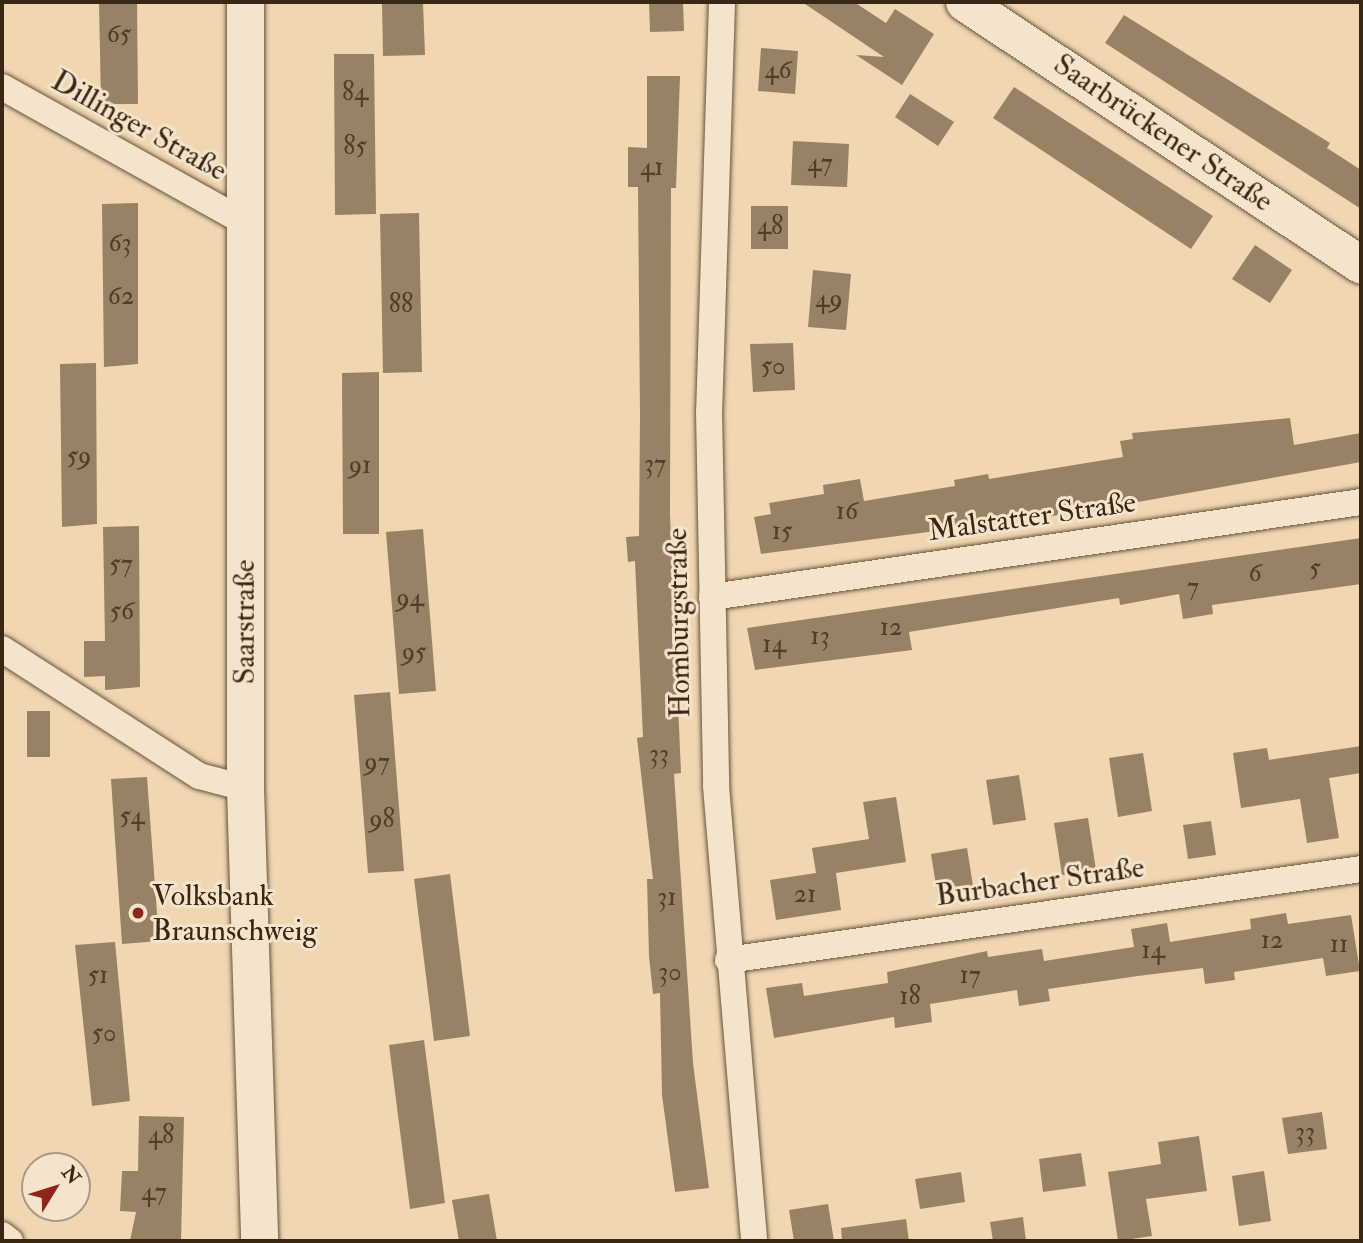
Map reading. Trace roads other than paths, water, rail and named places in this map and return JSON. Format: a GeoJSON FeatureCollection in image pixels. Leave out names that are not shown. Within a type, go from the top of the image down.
{"type":"FeatureCollection","features":[{"type":"Feature","properties":{"kind":"street","name":"Saarstraße"},"geometry":{"type":"LineString","coordinates":[[245,2],[245,788],[259,1241]]}},
{"type":"Feature","properties":{"kind":"street","name":"Homburgstraße"},"geometry":{"type":"LineString","coordinates":[[722,2],[709,397],[712,597],[728,960],[754,1241]]}},
{"type":"Feature","properties":{"kind":"street","name":"Saarbrückener Straße"},"geometry":{"type":"LineString","coordinates":[[964,2],[1361,265]]}},
{"type":"Feature","properties":{"kind":"street","name":"Dillinger Straße"},"geometry":{"type":"LineString","coordinates":[[2,87],[245,222]]}},
{"type":"Feature","properties":{"kind":"street","name":"Malstatter Straße"},"geometry":{"type":"LineString","coordinates":[[712,597],[1361,502]]}},
{"type":"Feature","properties":{"kind":"street"},"geometry":{"type":"LineString","coordinates":[[2,649],[199,776],[245,788]]}},
{"type":"Feature","properties":{"kind":"street","name":"Burbacher Straße"},"geometry":{"type":"LineString","coordinates":[[728,960],[1361,869]]}},
{"type":"Feature","properties":{"kind":"street"},"geometry":{"type":"LineString","coordinates":[[2,1236],[10,1241]]}},
{"type":"Feature","properties":{"kind":"place","name":"Volksbank Braunschweig"},"geometry":{"type":"Point","coordinates":[138,913]}}]}
